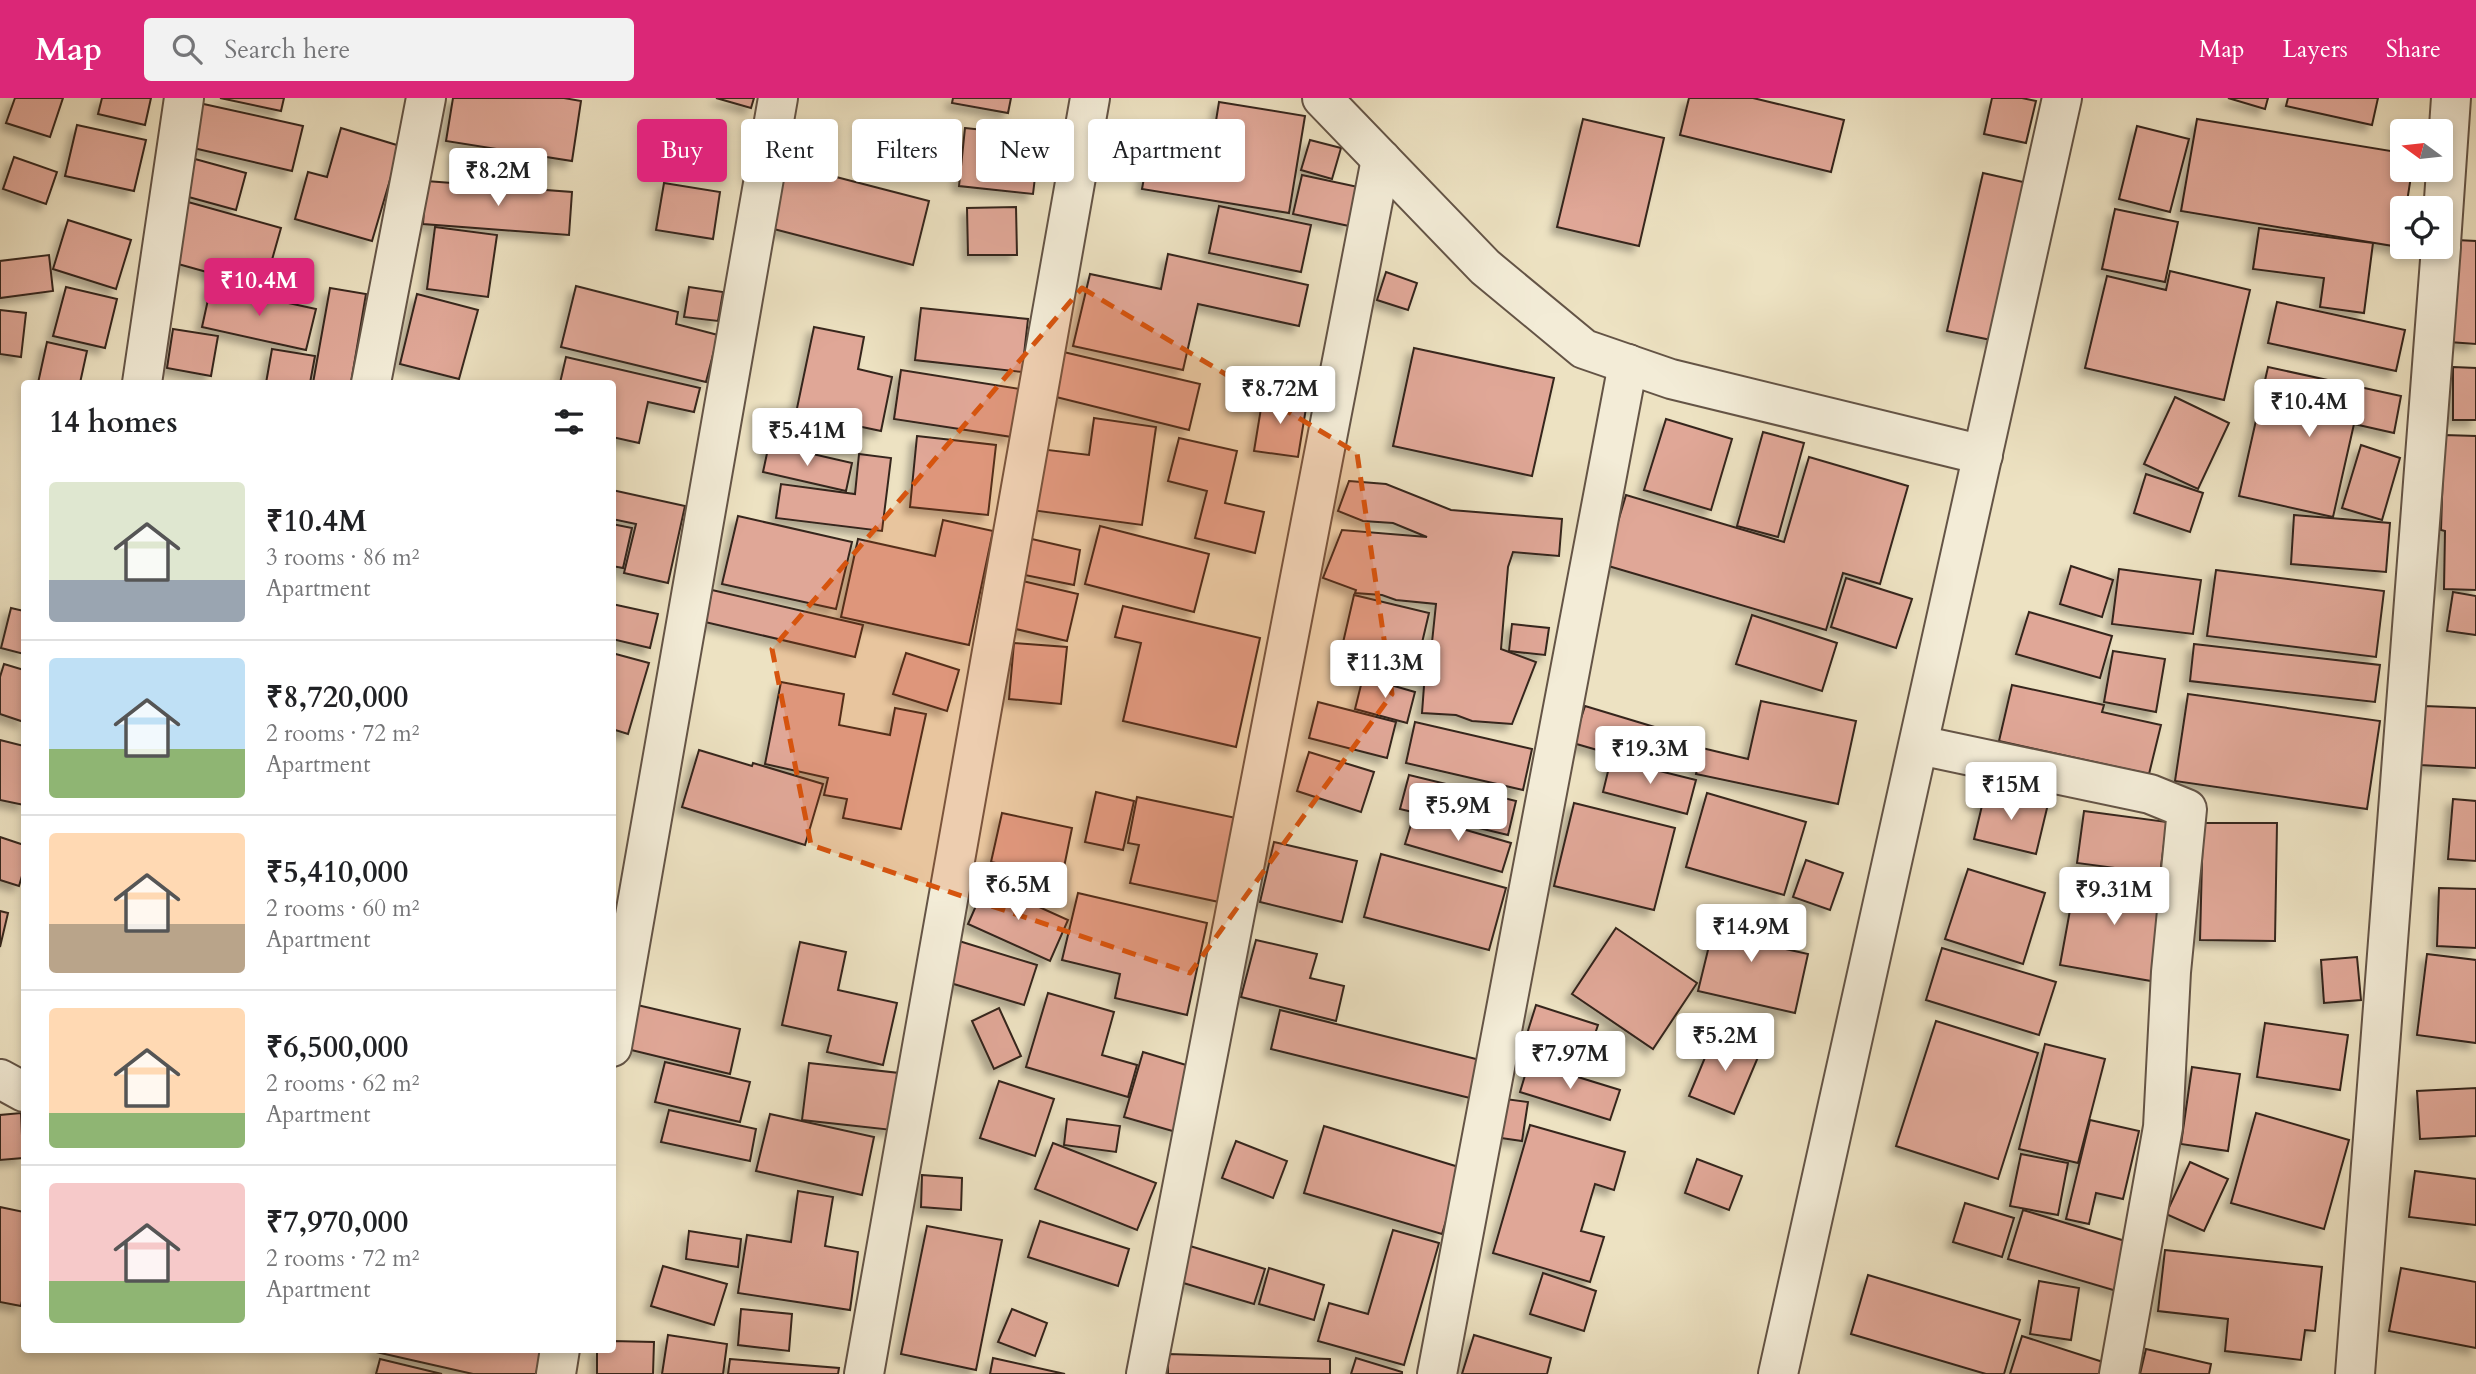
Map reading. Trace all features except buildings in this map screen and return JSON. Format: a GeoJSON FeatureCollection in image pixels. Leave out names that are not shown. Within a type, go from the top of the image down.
{"type":"FeatureCollection","features":[{"type":"Feature","properties":{"kind":"street"},"geometry":{"type":"LineString","coordinates":[[142,380],[184,98]]}},
{"type":"Feature","properties":{"kind":"street"},"geometry":{"type":"LineString","coordinates":[[372,380],[426,98]]}},
{"type":"Feature","properties":{"kind":"street"},"geometry":{"type":"LineString","coordinates":[[616,1024],[778,98]]}},
{"type":"Feature","properties":{"kind":"street"},"geometry":{"type":"LineString","coordinates":[[864,1374],[1090,98]]}},
{"type":"Feature","properties":{"kind":"street"},"geometry":{"type":"LineString","coordinates":[[1322,98],[1485,267],[1584,349],[1671,379],[1983,455]]}},
{"type":"Feature","properties":{"kind":"street"},"geometry":{"type":"LineString","coordinates":[[1778,1374],[2062,98]]}},
{"type":"Feature","properties":{"kind":"street"},"geometry":{"type":"LineString","coordinates":[[2448,196],[2459,120]]}},
{"type":"Feature","properties":{"kind":"street"},"geometry":{"type":"LineString","coordinates":[[1146,1374],[1381,159]]}},
{"type":"Feature","properties":{"kind":"street"},"geometry":{"type":"LineString","coordinates":[[2356,1374],[2440,259]]}},
{"type":"Feature","properties":{"kind":"street"},"geometry":{"type":"LineString","coordinates":[[1437,1374],[1628,364]]}},
{"type":"Feature","properties":{"kind":"street"},"geometry":{"type":"LineString","coordinates":[[1919,745],[2150,794],[2187,809],[2171,972],[2163,1127],[2119,1374]]}},
{"type":"Feature","properties":{"kind":"street"},"geometry":{"type":"LineString","coordinates":[[0,1079],[21,1090]]}},
{"type":"Feature","properties":{"kind":"street"},"geometry":{"type":"LineString","coordinates":[[556,1374],[559,1353]]}},
{"type":"Feature","properties":{"kind":"highlighted area"},"geometry":{"type":"Polygon","coordinates":[[[1082,288],[1357,453],[1392,694],[1190,973],[811,845],[772,649],[1082,288]]]}}]}
